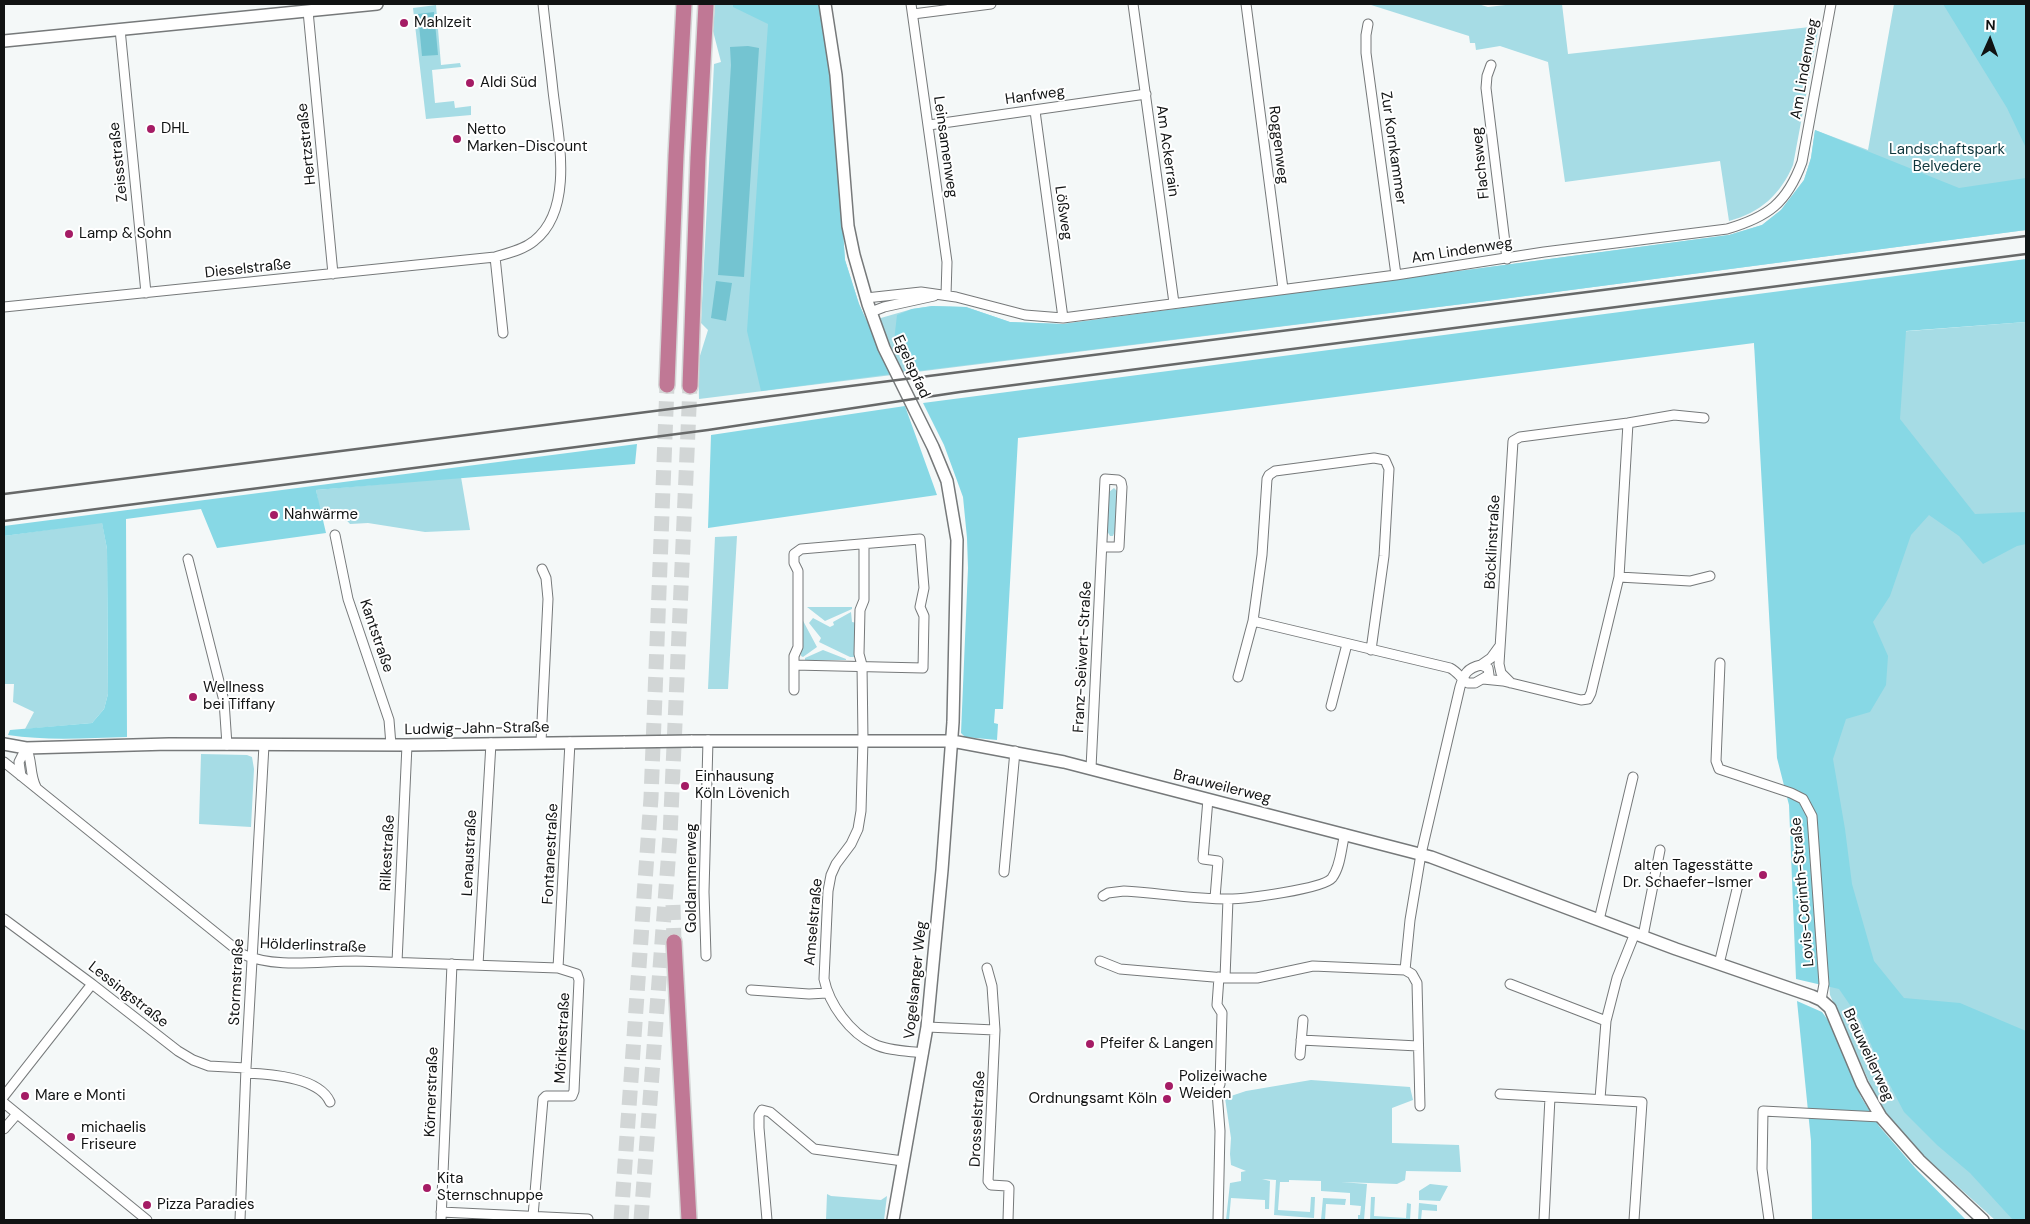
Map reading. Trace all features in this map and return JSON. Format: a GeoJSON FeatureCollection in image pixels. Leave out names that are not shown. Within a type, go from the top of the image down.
{"type":"FeatureCollection","features":[{"type":"Feature","properties":{"kind":"highway"},"geometry":{"type":"LineString","coordinates":[[667,385],[684,4]]}},
{"type":"Feature","properties":{"kind":"highway"},"geometry":{"type":"LineString","coordinates":[[690,386],[698,158],[706,4]]}},
{"type":"Feature","properties":{"kind":"highway"},"geometry":{"type":"LineString","coordinates":[[674,942],[689,1220]]}},
{"type":"Feature","properties":{"kind":"street"},"geometry":{"type":"LineString","coordinates":[[4,42],[377,4]]}},
{"type":"Feature","properties":{"kind":"street","name":"Dieselstraße"},"geometry":{"type":"LineString","coordinates":[[4,307],[495,257],[516,251],[534,241],[552,217],[558,198],[562,163],[543,4]]}},
{"type":"Feature","properties":{"kind":"street","name":"Egelspfad"},"geometry":{"type":"LineString","coordinates":[[826,4],[836,75],[848,226],[854,256],[866,298],[884,348],[941,464],[951,496],[958,562],[952,741]]}},
{"type":"Feature","properties":{"kind":"street","name":"Leinsamenweg"},"geometry":{"type":"LineString","coordinates":[[911,4],[947,262],[941,295]]}},
{"type":"Feature","properties":{"kind":"street"},"geometry":{"type":"LineString","coordinates":[[913,14],[991,4]]}},
{"type":"Feature","properties":{"kind":"street","name":"Am Ackerrain"},"geometry":{"type":"LineString","coordinates":[[1133,4],[1174,303]]}},
{"type":"Feature","properties":{"kind":"street","name":"Roggenweg"},"geometry":{"type":"LineString","coordinates":[[1246,4],[1283,289]]}},
{"type":"Feature","properties":{"kind":"street","name":"Am Lindenweg"},"geometry":{"type":"LineString","coordinates":[[866,298],[921,292],[1025,315],[1063,318],[1396,275],[1544,252],[1727,229],[1757,219],[1770,212],[1779,204],[1791,188],[1802,162],[1831,4]]}},
{"type":"Feature","properties":{"kind":"street","name":"Hertzstraße"},"geometry":{"type":"LineString","coordinates":[[308,11],[333,274]]}},
{"type":"Feature","properties":{"kind":"street","name":"Zur Kornkammer"},"geometry":{"type":"LineString","coordinates":[[1368,24],[1366,53],[1396,275]]}},
{"type":"Feature","properties":{"kind":"street","name":"Zeissstraße"},"geometry":{"type":"LineString","coordinates":[[120,29],[146,293]]}},
{"type":"Feature","properties":{"kind":"street","name":"Flachsweg"},"geometry":{"type":"LineString","coordinates":[[1491,65],[1487,76],[1486,88],[1507,259]]}},
{"type":"Feature","properties":{"kind":"street","name":"Hanfweg"},"geometry":{"type":"LineString","coordinates":[[929,125],[1146,94]]}},
{"type":"Feature","properties":{"kind":"street","name":"Lößweg"},"geometry":{"type":"LineString","coordinates":[[1035,111],[1063,318]]}},
{"type":"Feature","properties":{"kind":"street"},"geometry":{"type":"LineString","coordinates":[[495,257],[504,333]]}},
{"type":"Feature","properties":{"kind":"street"},"geometry":{"type":"LineString","coordinates":[[871,312],[884,307],[941,295]]}},
{"type":"Feature","properties":{"kind":"street"},"geometry":{"type":"LineString","coordinates":[[1450,668],[1468,683],[1482,679],[1511,683],[1580,700],[1588,699],[1602,652],[1619,577],[1628,423],[1674,415],[1704,418]]}},
{"type":"Feature","properties":{"kind":"street","name":"Böcklinstraße"},"geometry":{"type":"LineString","coordinates":[[1499,661],[1513,441],[1520,437],[1628,423]]}},
{"type":"Feature","properties":{"kind":"street"},"geometry":{"type":"LineString","coordinates":[[1238,677],[1253,621],[1262,555],[1267,480],[1269,474],[1275,472],[1374,458],[1385,460],[1389,469],[1384,556],[1370,650]]}},
{"type":"Feature","properties":{"kind":"street","name":"Franz-Seiwert-Straße"},"geometry":{"type":"LineString","coordinates":[[1091,768],[1105,479],[1118,480],[1121,482],[1122,487],[1119,547],[1103,547]]}},
{"type":"Feature","properties":{"kind":"street","name":"Kantstraße"},"geometry":{"type":"LineString","coordinates":[[335,535],[348,599],[389,720],[391,745]]}},
{"type":"Feature","properties":{"kind":"street"},"geometry":{"type":"LineString","coordinates":[[794,665],[862,665],[923,668],[924,616],[920,607],[924,588],[920,539],[801,549],[794,554],[794,563],[798,571],[798,647],[794,656],[794,665],[794,690]]}},
{"type":"Feature","properties":{"kind":"street","name":"Amselstraße"},"geometry":{"type":"LineString","coordinates":[[864,544],[864,600],[860,610],[859,654],[862,665],[862,804],[858,829],[851,844],[836,864],[828,891],[824,967],[827,993],[845,1020],[874,1044],[923,1053]]}},
{"type":"Feature","properties":{"kind":"street"},"geometry":{"type":"LineString","coordinates":[[188,559],[224,701],[226,745]]}},
{"type":"Feature","properties":{"kind":"street"},"geometry":{"type":"LineString","coordinates":[[541,742],[548,599],[546,578],[542,569]]}},
{"type":"Feature","properties":{"kind":"street"},"geometry":{"type":"LineString","coordinates":[[1619,577],[1690,581],[1710,576]]}},
{"type":"Feature","properties":{"kind":"street"},"geometry":{"type":"LineString","coordinates":[[1253,621],[1458,670],[1481,665],[1491,658],[1500,645]]}},
{"type":"Feature","properties":{"kind":"street"},"geometry":{"type":"LineString","coordinates":[[1331,706],[1347,644]]}},
{"type":"Feature","properties":{"kind":"street"},"geometry":{"type":"LineString","coordinates":[[1499,661],[1501,673],[1511,683]]}},
{"type":"Feature","properties":{"kind":"street"},"geometry":{"type":"LineString","coordinates":[[1457,700],[1462,692],[1482,679],[1499,661]]}},
{"type":"Feature","properties":{"kind":"street","name":"Lovis-Corinth-Straße"},"geometry":{"type":"LineString","coordinates":[[1720,662],[1716,762],[1719,769],[1803,799],[1812,816],[1824,984],[1821,1000]]}},
{"type":"Feature","properties":{"kind":"street"},"geometry":{"type":"LineString","coordinates":[[1481,665],[1488,668],[1482,679]]}},
{"type":"Feature","properties":{"kind":"street"},"geometry":{"type":"LineString","coordinates":[[1405,970],[1410,920],[1422,854],[1457,700],[1463,678],[1467,670],[1471,668]]}},
{"type":"Feature","properties":{"kind":"street","name":"Ludwig-Jahn-Straße"},"geometry":{"type":"LineString","coordinates":[[4,744],[26,748],[407,745],[691,740],[952,741]]}},
{"type":"Feature","properties":{"kind":"street","name":"Goldammerweg"},"geometry":{"type":"LineString","coordinates":[[706,956],[704,892],[708,740]]}},
{"type":"Feature","properties":{"kind":"street","name":"Brauweilerweg"},"geometry":{"type":"LineString","coordinates":[[952,741],[1015,751],[1091,768],[1208,800],[1422,854],[1638,935],[1821,1000],[1830,1008],[1862,1084],[1880,1117],[1919,1160],[1983,1220]]}},
{"type":"Feature","properties":{"kind":"street","name":"Vogelsanger Weg"},"geometry":{"type":"LineString","coordinates":[[893,1220],[927,1027],[952,741]]}},
{"type":"Feature","properties":{"kind":"street","name":"Fontanestraße"},"geometry":{"type":"LineString","coordinates":[[558,968],[570,742]]}},
{"type":"Feature","properties":{"kind":"street","name":"Lenaustraße"},"geometry":{"type":"LineString","coordinates":[[478,965],[491,743]]}},
{"type":"Feature","properties":{"kind":"street","name":"Stormstraße"},"geometry":{"type":"LineString","coordinates":[[240,1220],[246,1071],[264,745]]}},
{"type":"Feature","properties":{"kind":"street","name":"Rilkestraße"},"geometry":{"type":"LineString","coordinates":[[397,962],[407,745]]}},
{"type":"Feature","properties":{"kind":"street"},"geometry":{"type":"LineString","coordinates":[[20,776],[19,762],[26,748]]}},
{"type":"Feature","properties":{"kind":"street"},"geometry":{"type":"LineString","coordinates":[[26,748],[30,756],[31,777],[36,787]]}},
{"type":"Feature","properties":{"kind":"street"},"geometry":{"type":"LineString","coordinates":[[1004,872],[1015,751]]}},
{"type":"Feature","properties":{"kind":"street","name":"Hölderlinstraße"},"geometry":{"type":"LineString","coordinates":[[4,762],[242,954],[252,958],[282,962],[397,962],[558,968]]}},
{"type":"Feature","properties":{"kind":"street"},"geometry":{"type":"LineString","coordinates":[[1599,920],[1633,777]]}},
{"type":"Feature","properties":{"kind":"street"},"geometry":{"type":"LineString","coordinates":[[1208,800],[1203,859],[1218,861],[1215,898]]}},
{"type":"Feature","properties":{"kind":"street"},"geometry":{"type":"LineString","coordinates":[[1104,896],[1108,893],[1124,891],[1228,899],[1298,890],[1321,885],[1331,879],[1336,870],[1345,834]]}},
{"type":"Feature","properties":{"kind":"street"},"geometry":{"type":"LineString","coordinates":[[1600,1099],[1606,1021],[1617,978],[1638,935],[1660,850]]}},
{"type":"Feature","properties":{"kind":"street"},"geometry":{"type":"LineString","coordinates":[[1719,964],[1738,885]]}},
{"type":"Feature","properties":{"kind":"street"},"geometry":{"type":"LineString","coordinates":[[1218,1220],[1220,1131],[1217,1092],[1220,1084],[1222,1012],[1218,1006],[1228,899]]}},
{"type":"Feature","properties":{"kind":"street","name":"Lessingstraße"},"geometry":{"type":"LineString","coordinates":[[4,919],[178,1051],[194,1060],[209,1066],[281,1075],[318,1088],[327,1096],[330,1102]]}},
{"type":"Feature","properties":{"kind":"street"},"geometry":{"type":"LineString","coordinates":[[1100,961],[1120,969],[1222,978],[1257,978],[1313,966],[1405,970],[1412,974],[1417,983],[1420,1106]]}},
{"type":"Feature","properties":{"kind":"street","name":"Körnerstraße"},"geometry":{"type":"LineString","coordinates":[[441,1216],[452,964]]}},
{"type":"Feature","properties":{"kind":"street","name":"Mörikestraße"},"geometry":{"type":"LineString","coordinates":[[533,1216],[543,1099],[546,1096],[572,1096],[574,1091],[580,980],[574,972],[558,968]]}},
{"type":"Feature","properties":{"kind":"street","name":"Drosselstraße"},"geometry":{"type":"LineString","coordinates":[[987,968],[992,986],[995,1030],[988,1181],[991,1185],[1007,1186],[1009,1188],[1008,1220]]}},
{"type":"Feature","properties":{"kind":"street"},"geometry":{"type":"LineString","coordinates":[[4,1096],[92,984]]}},
{"type":"Feature","properties":{"kind":"street"},"geometry":{"type":"LineString","coordinates":[[1510,984],[1606,1021]]}},
{"type":"Feature","properties":{"kind":"street"},"geometry":{"type":"LineString","coordinates":[[751,990],[808,994],[827,993]]}},
{"type":"Feature","properties":{"kind":"street"},"geometry":{"type":"LineString","coordinates":[[1300,1055],[1303,1020]]}},
{"type":"Feature","properties":{"kind":"street"},"geometry":{"type":"LineString","coordinates":[[927,1027],[995,1030]]}},
{"type":"Feature","properties":{"kind":"street"},"geometry":{"type":"LineString","coordinates":[[1301,1040],[1418,1046]]}},
{"type":"Feature","properties":{"kind":"street"},"geometry":{"type":"LineString","coordinates":[[1500,1094],[1642,1102],[1634,1220]]}},
{"type":"Feature","properties":{"kind":"street"},"geometry":{"type":"LineString","coordinates":[[1544,1220],[1550,1097]]}},
{"type":"Feature","properties":{"kind":"street"},"geometry":{"type":"LineString","coordinates":[[4,1103],[147,1220]]}},
{"type":"Feature","properties":{"kind":"street"},"geometry":{"type":"LineString","coordinates":[[767,1220],[759,1128],[759,1115],[762,1110],[770,1112],[814,1149],[903,1160]]}},
{"type":"Feature","properties":{"kind":"street"},"geometry":{"type":"LineString","coordinates":[[1769,1220],[1762,1169],[1763,1111],[1880,1117]]}},
{"type":"Feature","properties":{"kind":"street"},"geometry":{"type":"LineString","coordinates":[[4,1129],[17,1114]]}},
{"type":"Feature","properties":{"kind":"street"},"geometry":{"type":"LineString","coordinates":[[441,1216],[533,1216],[588,1219]]}},
{"type":"Feature","properties":{"kind":"green space","name":"Landschaftspark Belvedere"},"geometry":{"type":"Polygon","coordinates":[[[715,4],[821,4],[829,41],[845,260],[859,304],[867,322],[912,309],[933,306],[966,307],[1010,322],[1063,324],[1729,235],[1762,225],[1781,210],[1804,180],[1811,158],[1815,130],[1868,150],[1894,4],[2026,4],[2026,230],[1495,300],[699,399],[698,362],[708,330],[701,323],[714,64],[721,62],[713,31],[715,4]]]}},
{"type":"Feature","properties":{"kind":"green space"},"geometry":{"type":"Polygon","coordinates":[[[1368,4],[1478,4],[1488,7],[1514,4],[1562,4],[1568,54],[1819,26],[1793,165],[1782,185],[1768,201],[1750,213],[1729,221],[1720,161],[1565,182],[1548,62],[1500,46],[1476,50],[1475,43],[1470,43],[1469,36],[1368,4]]]}},
{"type":"Feature","properties":{"kind":"green space"},"geometry":{"type":"Polygon","coordinates":[[[436,5],[441,65],[460,63],[461,67],[432,70],[435,103],[454,101],[455,108],[471,106],[471,115],[426,119],[413,8],[436,5]]]}},
{"type":"Feature","properties":{"kind":"green space"},"geometry":{"type":"Polygon","coordinates":[[[2026,322],[2026,1220],[1995,1220],[1924,1156],[1884,1115],[1830,995],[1816,818],[1754,343],[2026,322]]]}},
{"type":"Feature","properties":{"kind":"green space"},"geometry":{"type":"Polygon","coordinates":[[[461,477],[470,530],[425,532],[368,523],[350,524],[345,520],[334,519],[320,512],[316,490],[461,477]]]}},
{"type":"Feature","properties":{"kind":"green space"},"geometry":{"type":"Polygon","coordinates":[[[1114,488],[1117,491],[1115,531],[1113,536],[1110,536],[1107,531],[1109,492],[1114,488]]]}},
{"type":"Feature","properties":{"kind":"green space"},"geometry":{"type":"Polygon","coordinates":[[[102,522],[107,549],[108,694],[104,709],[92,723],[25,729],[34,712],[13,702],[14,684],[4,684],[4,536],[102,522]]]}},
{"type":"Feature","properties":{"kind":"green space"},"geometry":{"type":"Polygon","coordinates":[[[737,536],[728,689],[708,689],[715,537],[737,536]]]}},
{"type":"Feature","properties":{"kind":"green space"},"geometry":{"type":"Polygon","coordinates":[[[807,607],[852,607],[852,609],[825,621],[807,607]]]}},
{"type":"Feature","properties":{"kind":"green space"},"geometry":{"type":"Polygon","coordinates":[[[851,612],[852,622],[857,623],[857,657],[850,657],[819,642],[821,638],[809,623],[813,618],[830,627],[834,625],[833,622],[851,612]]]}},
{"type":"Feature","properties":{"kind":"green space"},"geometry":{"type":"Polygon","coordinates":[[[801,617],[817,647],[803,657],[801,656],[801,617]]]}},
{"type":"Feature","properties":{"kind":"green space"},"geometry":{"type":"Polygon","coordinates":[[[823,650],[846,660],[805,660],[805,658],[823,650]]]}},
{"type":"Feature","properties":{"kind":"green space"},"geometry":{"type":"Polygon","coordinates":[[[201,754],[247,755],[252,757],[254,769],[251,827],[199,824],[201,754]]]}},
{"type":"Feature","properties":{"kind":"green space"},"geometry":{"type":"Polygon","coordinates":[[[1311,1080],[1410,1087],[1413,1100],[1392,1108],[1392,1143],[1459,1145],[1461,1172],[1406,1171],[1405,1180],[1397,1184],[1341,1182],[1367,1184],[1364,1220],[1358,1220],[1361,1206],[1350,1205],[1350,1193],[1321,1191],[1321,1181],[1289,1180],[1289,1182],[1280,1182],[1278,1210],[1310,1212],[1311,1197],[1315,1197],[1314,1218],[1274,1215],[1276,1180],[1262,1179],[1270,1181],[1269,1209],[1265,1209],[1265,1200],[1231,1198],[1229,1220],[1226,1220],[1230,1183],[1241,1181],[1241,1172],[1246,1171],[1231,1165],[1231,1138],[1225,1098],[1246,1091],[1311,1080]]]}},
{"type":"Feature","properties":{"kind":"green space"},"geometry":{"type":"Polygon","coordinates":[[[1430,1184],[1448,1186],[1440,1201],[1419,1200],[1419,1191],[1430,1184]]]}},
{"type":"Feature","properties":{"kind":"green space"},"geometry":{"type":"Polygon","coordinates":[[[827,1194],[831,1196],[881,1200],[887,1196],[884,1220],[826,1220],[827,1194]]]}},
{"type":"Feature","properties":{"kind":"green space"},"geometry":{"type":"Polygon","coordinates":[[[1371,1197],[1375,1197],[1374,1216],[1406,1218],[1407,1203],[1411,1204],[1410,1220],[1370,1220],[1371,1197]]]}},
{"type":"Feature","properties":{"kind":"green space"},"geometry":{"type":"Polygon","coordinates":[[[1323,1198],[1346,1199],[1345,1205],[1326,1204],[1325,1220],[1321,1220],[1323,1198]]]}},
{"type":"Feature","properties":{"kind":"green space"},"geometry":{"type":"Polygon","coordinates":[[[1419,1203],[1437,1205],[1437,1211],[1422,1210],[1421,1220],[1418,1220],[1419,1203]]]}},
{"type":"Feature","properties":{"kind":"shaded area"},"geometry":{"type":"Polygon","coordinates":[[[733,4],[821,4],[829,41],[845,260],[859,304],[891,374],[761,391],[747,331],[768,24],[733,7],[733,4]]]}},
{"type":"Feature","properties":{"kind":"shaded area"},"geometry":{"type":"Polygon","coordinates":[[[1943,4],[2026,4],[2026,148],[2007,108],[1943,4]]]}},
{"type":"Feature","properties":{"kind":"shaded area"},"geometry":{"type":"Polygon","coordinates":[[[434,12],[438,55],[422,56],[418,14],[434,12]]]}},
{"type":"Feature","properties":{"kind":"shaded area"},"geometry":{"type":"Polygon","coordinates":[[[748,46],[759,48],[744,277],[718,275],[731,65],[730,47],[748,46]]]}},
{"type":"Feature","properties":{"kind":"shaded area"},"geometry":{"type":"Polygon","coordinates":[[[1815,130],[1959,188],[2026,178],[2026,230],[1495,300],[909,372],[894,341],[897,315],[912,309],[932,306],[966,307],[1010,322],[1063,324],[1729,235],[1762,225],[1781,210],[1804,180],[1811,158],[1815,130]]]}},
{"type":"Feature","properties":{"kind":"shaded area"},"geometry":{"type":"Polygon","coordinates":[[[2026,259],[2026,322],[1906,331],[1900,419],[1975,514],[2026,512],[2026,544],[2017,546],[1983,564],[1959,536],[1929,515],[1911,535],[1890,596],[1873,622],[1888,656],[1886,685],[1870,712],[1846,719],[1833,759],[1852,884],[1874,961],[1904,998],[1960,1003],[2026,1031],[2026,1220],[2013,1220],[1970,1173],[1937,1145],[1904,1112],[1881,1068],[1861,1021],[1839,989],[1796,979],[1789,805],[1777,758],[1754,343],[1018,438],[1003,709],[995,709],[994,723],[998,724],[997,740],[965,737],[961,733],[968,568],[963,497],[944,445],[923,403],[2026,259]]]}},
{"type":"Feature","properties":{"kind":"shaded area"},"geometry":{"type":"Polygon","coordinates":[[[716,281],[732,283],[726,321],[711,318],[716,281]]]}},
{"type":"Feature","properties":{"kind":"shaded area"},"geometry":{"type":"Polygon","coordinates":[[[905,406],[937,495],[708,528],[711,435],[905,406]]]}},
{"type":"Feature","properties":{"kind":"shaded area"},"geometry":{"type":"Polygon","coordinates":[[[637,444],[635,464],[316,490],[326,533],[217,548],[201,509],[126,519],[127,737],[52,739],[8,735],[10,730],[92,723],[104,709],[108,694],[107,549],[102,523],[4,536],[4,526],[637,444]]]}},
{"type":"Feature","properties":{"kind":"shaded area"},"geometry":{"type":"Polygon","coordinates":[[[1797,1001],[1822,1012],[1831,1024],[1861,1097],[1879,1126],[1916,1169],[1966,1220],[1812,1220],[1811,1141],[1797,1001]]]}},
{"type":"Feature","properties":{"kind":"tunnel"},"geometry":{"type":"LineString","coordinates":[[621,1220],[651,798],[667,385]]}},
{"type":"Feature","properties":{"kind":"tunnel"},"geometry":{"type":"LineString","coordinates":[[641,1220],[670,836],[690,386]]}},
{"type":"Feature","properties":{"kind":"tunnel"},"geometry":{"type":"LineString","coordinates":[[673,905],[674,942]]}},
{"type":"Feature","properties":{"kind":"railway"},"geometry":{"type":"LineString","coordinates":[[4,494],[2026,236]]}},
{"type":"Feature","properties":{"kind":"railway"},"geometry":{"type":"LineString","coordinates":[[4,521],[708,430],[960,392],[2026,254]]}},
{"type":"Feature","properties":{"kind":"place","name":"Mahlzeit"},"geometry":{"type":"Point","coordinates":[404,23]}},
{"type":"Feature","properties":{"kind":"place","name":"Aldi Süd"},"geometry":{"type":"Point","coordinates":[470,83]}},
{"type":"Feature","properties":{"kind":"place","name":"DHL"},"geometry":{"type":"Point","coordinates":[151,129]}},
{"type":"Feature","properties":{"kind":"place","name":"Netto Marken-Discount"},"geometry":{"type":"Point","coordinates":[457,139]}},
{"type":"Feature","properties":{"kind":"place","name":"Lamp & Sohn"},"geometry":{"type":"Point","coordinates":[69,234]}},
{"type":"Feature","properties":{"kind":"place","name":"Nahwärme"},"geometry":{"type":"Point","coordinates":[274,515]}},
{"type":"Feature","properties":{"kind":"place","name":"Wellness bei Tiffany"},"geometry":{"type":"Point","coordinates":[193,697]}},
{"type":"Feature","properties":{"kind":"place","name":"Einhausung Köln Lövenich"},"geometry":{"type":"Point","coordinates":[685,786]}},
{"type":"Feature","properties":{"kind":"place","name":"alten Tagesstätte Dr. Schaefer-Ismer"},"geometry":{"type":"Point","coordinates":[1763,875]}},
{"type":"Feature","properties":{"kind":"place","name":"Pfeifer & Langen"},"geometry":{"type":"Point","coordinates":[1090,1044]}},
{"type":"Feature","properties":{"kind":"place","name":"Polizeiwache Weiden"},"geometry":{"type":"Point","coordinates":[1169,1086]}},
{"type":"Feature","properties":{"kind":"place","name":"Mare e Monti"},"geometry":{"type":"Point","coordinates":[25,1096]}},
{"type":"Feature","properties":{"kind":"place","name":"Ordnungsamt Köln"},"geometry":{"type":"Point","coordinates":[1167,1099]}},
{"type":"Feature","properties":{"kind":"place","name":"michaelis Friseure"},"geometry":{"type":"Point","coordinates":[71,1137]}},
{"type":"Feature","properties":{"kind":"place","name":"Kita Sternschnuppe"},"geometry":{"type":"Point","coordinates":[427,1188]}},
{"type":"Feature","properties":{"kind":"place","name":"Pizza Paradies"},"geometry":{"type":"Point","coordinates":[147,1205]}}]}
